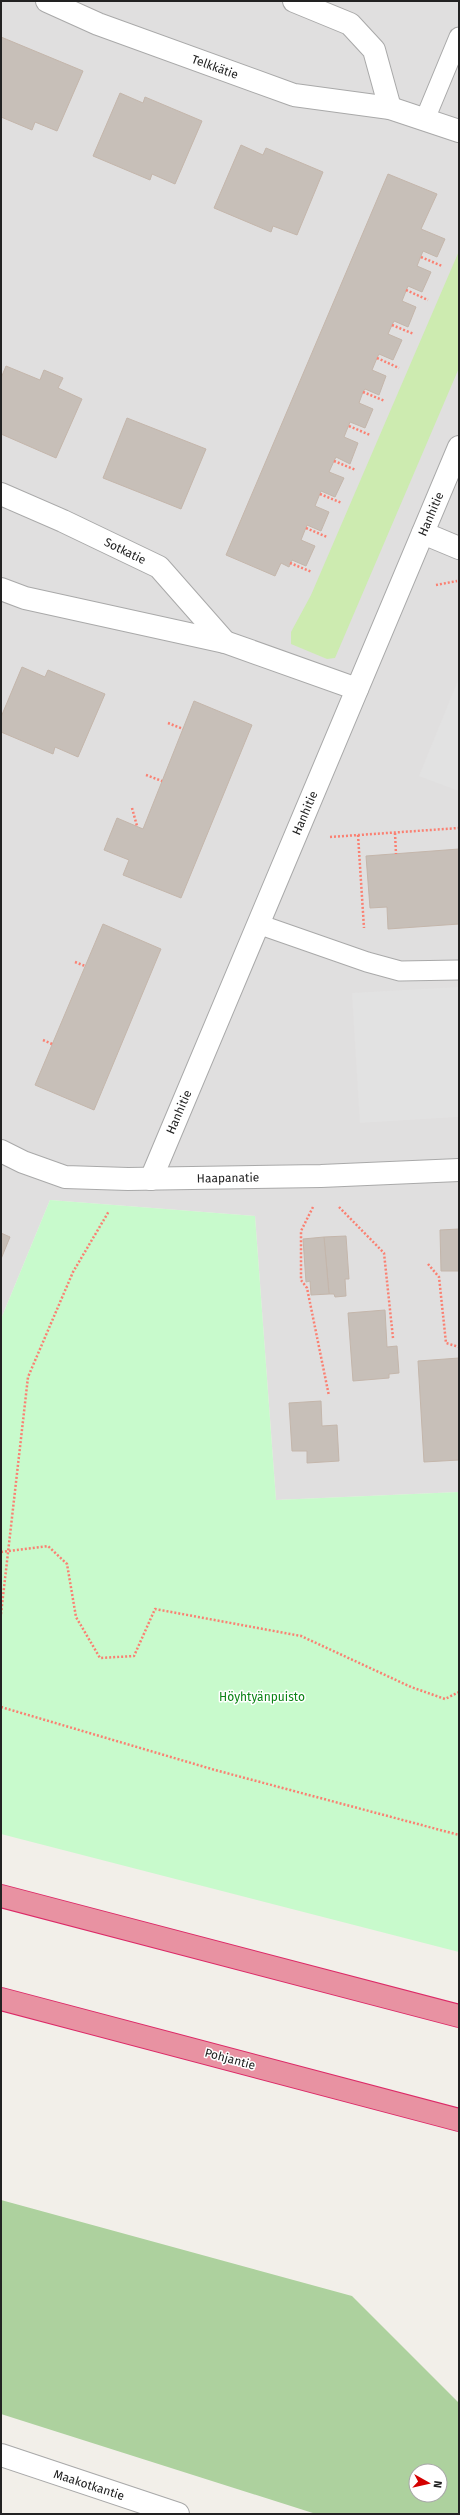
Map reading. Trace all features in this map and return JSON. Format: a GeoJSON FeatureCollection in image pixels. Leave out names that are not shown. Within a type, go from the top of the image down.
{"type":"FeatureCollection","features":[{"type":"Feature","properties":{"kind":"highway"},"geometry":{"type":"LineString","coordinates":[[1,1896],[459,2016]]}},
{"type":"Feature","properties":{"kind":"highway","name":"Pohjantie"},"geometry":{"type":"LineString","coordinates":[[1,1999],[459,2120]]}},
{"type":"Feature","properties":{"kind":"street","name":"Telkkätie"},"geometry":{"type":"LineString","coordinates":[[48,1],[98,24],[294,95],[390,108],[459,131]]}},
{"type":"Feature","properties":{"kind":"street"},"geometry":{"type":"LineString","coordinates":[[294,1],[350,24],[374,50],[390,108]]}},
{"type":"Feature","properties":{"kind":"street","name":"Hanhitie"},"geometry":{"type":"LineString","coordinates":[[151,1179],[459,447]]}},
{"type":"Feature","properties":{"kind":"street","name":"Sotkatie"},"geometry":{"type":"LineString","coordinates":[[1,494],[63,521],[159,567],[225,642]]}},
{"type":"Feature","properties":{"kind":"street"},"geometry":{"type":"LineString","coordinates":[[423,533],[459,548]]}},
{"type":"Feature","properties":{"kind":"street","name":"Sotkatie"},"geometry":{"type":"LineString","coordinates":[[1,589],[25,598],[225,642],[357,689]]}},
{"type":"Feature","properties":{"kind":"street","name":"Haapanatie"},"geometry":{"type":"LineString","coordinates":[[1,1151],[23,1162],[65,1177],[151,1179],[377,1175],[459,1170]]}},
{"type":"Feature","properties":{"kind":"street","name":"Maakotkantie"},"geometry":{"type":"LineString","coordinates":[[1,2456],[178,2514]]}},
{"type":"Feature","properties":{"kind":"lane"},"geometry":{"type":"LineString","coordinates":[[425,120],[459,37]]}},
{"type":"Feature","properties":{"kind":"lane"},"geometry":{"type":"LineString","coordinates":[[258,924],[367,962],[400,971],[459,970]]}},
{"type":"Feature","properties":{"kind":"path"},"geometry":{"type":"LineString","coordinates":[[421,257],[442,266]]}},
{"type":"Feature","properties":{"kind":"path"},"geometry":{"type":"LineString","coordinates":[[406,290],[428,300]]}},
{"type":"Feature","properties":{"kind":"path"},"geometry":{"type":"LineString","coordinates":[[392,325],[414,334]]}},
{"type":"Feature","properties":{"kind":"path"},"geometry":{"type":"LineString","coordinates":[[377,358],[399,368]]}},
{"type":"Feature","properties":{"kind":"path"},"geometry":{"type":"LineString","coordinates":[[363,392],[385,401]]}},
{"type":"Feature","properties":{"kind":"path"},"geometry":{"type":"LineString","coordinates":[[349,426],[370,435]]}},
{"type":"Feature","properties":{"kind":"path"},"geometry":{"type":"LineString","coordinates":[[334,461],[356,470]]}},
{"type":"Feature","properties":{"kind":"path"},"geometry":{"type":"LineString","coordinates":[[320,494],[342,503]]}},
{"type":"Feature","properties":{"kind":"path"},"geometry":{"type":"LineString","coordinates":[[306,528],[327,537]]}},
{"type":"Feature","properties":{"kind":"path"},"geometry":{"type":"LineString","coordinates":[[290,563],[312,572]]}},
{"type":"Feature","properties":{"kind":"path"},"geometry":{"type":"LineString","coordinates":[[434,585],[459,580]]}},
{"type":"Feature","properties":{"kind":"path"},"geometry":{"type":"LineString","coordinates":[[168,723],[183,729]]}},
{"type":"Feature","properties":{"kind":"path"},"geometry":{"type":"LineString","coordinates":[[146,775],[162,781]]}},
{"type":"Feature","properties":{"kind":"path"},"geometry":{"type":"LineString","coordinates":[[132,808],[137,826]]}},
{"type":"Feature","properties":{"kind":"path"},"geometry":{"type":"LineString","coordinates":[[329,837],[459,828]]}},
{"type":"Feature","properties":{"kind":"path"},"geometry":{"type":"LineString","coordinates":[[395,832],[396,854]]}},
{"type":"Feature","properties":{"kind":"path"},"geometry":{"type":"LineString","coordinates":[[358,835],[367,962]]}},
{"type":"Feature","properties":{"kind":"path"},"geometry":{"type":"LineString","coordinates":[[75,962],[85,966]]}},
{"type":"Feature","properties":{"kind":"path"},"geometry":{"type":"LineString","coordinates":[[43,1040],[52,1044]]}},
{"type":"Feature","properties":{"kind":"path"},"geometry":{"type":"LineString","coordinates":[[1,1614],[28,1377],[73,1272],[128,1179]]}},
{"type":"Feature","properties":{"kind":"path"},"geometry":{"type":"LineString","coordinates":[[315,1204],[300,1231],[301,1280],[307,1288],[329,1396]]}},
{"type":"Feature","properties":{"kind":"path"},"geometry":{"type":"LineString","coordinates":[[337,1206],[384,1253],[393,1338]]}},
{"type":"Feature","properties":{"kind":"path"},"geometry":{"type":"LineString","coordinates":[[428,1264],[440,1277],[446,1343],[459,1347]]}},
{"type":"Feature","properties":{"kind":"path"},"geometry":{"type":"LineString","coordinates":[[1,1552],[48,1546],[67,1564],[76,1617],[100,1658],[134,1656],[155,1609],[300,1636],[411,1687],[445,1698],[459,1692]]}},
{"type":"Feature","properties":{"kind":"path"},"geometry":{"type":"LineString","coordinates":[[1,1707],[214,1770],[459,1835]]}},
{"type":"Feature","properties":{"kind":"shaded area"},"geometry":{"type":"Polygon","coordinates":[[[1,1],[459,1],[459,1492],[276,1500],[255,1216],[50,1200],[1,1319],[1,1]]]}},
{"type":"Feature","properties":{"kind":"shaded area"},"geometry":{"type":"Polygon","coordinates":[[[459,678],[459,791],[419,776],[459,678]]]}},
{"type":"Feature","properties":{"kind":"shaded area"},"geometry":{"type":"Polygon","coordinates":[[[459,987],[459,1117],[360,1123],[352,993],[459,987]]]}},
{"type":"Feature","properties":{"kind":"green space"},"geometry":{"type":"Polygon","coordinates":[[[459,251],[459,368],[335,658],[327,659],[291,644],[291,632],[311,595],[459,251]]]}},
{"type":"Feature","properties":{"kind":"green space","name":"Höyhtyänpuisto"},"geometry":{"type":"Polygon","coordinates":[[[50,1200],[255,1216],[276,1500],[459,1492],[459,1952],[1,1834],[1,1319],[50,1200]]]}},
{"type":"Feature","properties":{"kind":"green space"},"geometry":{"type":"Polygon","coordinates":[[[1,2200],[352,2296],[459,2403],[459,2514],[316,2514],[1,2414],[1,2200]]]}},
{"type":"Feature","properties":{"kind":"building"},"geometry":{"type":"Polygon","coordinates":[[[1,37],[83,71],[57,131],[35,122],[32,130],[1,117],[1,37]]]}},
{"type":"Feature","properties":{"kind":"building"},"geometry":{"type":"Polygon","coordinates":[[[120,93],[143,103],[145,97],[202,121],[175,184],[152,174],[150,180],[93,156],[120,93]]]}},
{"type":"Feature","properties":{"kind":"building"},"geometry":{"type":"Polygon","coordinates":[[[241,145],[263,155],[266,148],[323,172],[297,235],[273,226],[271,232],[214,208],[241,145]]]}},
{"type":"Feature","properties":{"kind":"building"},"geometry":{"type":"Polygon","coordinates":[[[388,174],[437,194],[421,229],[445,239],[437,257],[423,251],[417,266],[431,272],[422,292],[408,286],[402,301],[416,307],[408,327],[394,321],[388,334],[402,340],[393,360],[379,354],[377,358],[372,370],[386,376],[379,395],[365,389],[363,392],[359,403],[373,409],[365,428],[350,422],[344,437],[358,443],[350,464],[336,457],[329,472],[344,478],[335,497],[321,491],[315,506],[329,512],[321,531],[307,525],[301,540],[315,546],[306,566],[292,560],[289,567],[281,563],[275,576],[226,555],[388,174]]]}},
{"type":"Feature","properties":{"kind":"building"},"geometry":{"type":"Polygon","coordinates":[[[6,366],[40,380],[44,370],[63,378],[58,388],[82,399],[56,458],[1,434],[1,378],[6,366]]]}},
{"type":"Feature","properties":{"kind":"building"},"geometry":{"type":"Polygon","coordinates":[[[127,418],[206,449],[181,509],[103,478],[127,418]]]}},
{"type":"Feature","properties":{"kind":"building"},"geometry":{"type":"Polygon","coordinates":[[[22,667],[45,677],[48,670],[105,694],[78,757],[55,747],[53,754],[1,732],[1,717],[22,667]]]}},
{"type":"Feature","properties":{"kind":"building"},"geometry":{"type":"Polygon","coordinates":[[[194,701],[252,725],[181,898],[123,875],[129,860],[104,850],[117,818],[143,829],[194,701]]]}},
{"type":"Feature","properties":{"kind":"building"},"geometry":{"type":"Polygon","coordinates":[[[459,849],[459,924],[388,929],[387,907],[370,908],[366,856],[459,849]]]}},
{"type":"Feature","properties":{"kind":"building"},"geometry":{"type":"Polygon","coordinates":[[[103,924],[161,949],[94,1110],[35,1085],[103,924]]]}},
{"type":"Feature","properties":{"kind":"building"},"geometry":{"type":"Polygon","coordinates":[[[459,1229],[459,1271],[441,1271],[440,1230],[459,1229]]]}},
{"type":"Feature","properties":{"kind":"building"},"geometry":{"type":"Polygon","coordinates":[[[1,1233],[10,1237],[1,1259],[1,1233]]]}},
{"type":"Feature","properties":{"kind":"building"},"geometry":{"type":"Polygon","coordinates":[[[346,1236],[349,1279],[345,1279],[346,1296],[335,1297],[334,1294],[329,1294],[324,1237],[346,1236]]]}},
{"type":"Feature","properties":{"kind":"building"},"geometry":{"type":"Polygon","coordinates":[[[324,1237],[329,1294],[311,1295],[310,1281],[306,1282],[303,1239],[324,1237]]]}},
{"type":"Feature","properties":{"kind":"building"},"geometry":{"type":"Polygon","coordinates":[[[385,1310],[387,1347],[397,1346],[399,1373],[389,1374],[389,1378],[353,1381],[348,1313],[385,1310]]]}},
{"type":"Feature","properties":{"kind":"building"},"geometry":{"type":"Polygon","coordinates":[[[459,1358],[459,1460],[424,1462],[418,1361],[459,1358]]]}},
{"type":"Feature","properties":{"kind":"building"},"geometry":{"type":"Polygon","coordinates":[[[321,1401],[322,1426],[337,1425],[339,1461],[307,1463],[307,1451],[292,1451],[289,1403],[321,1401]]]}}]}
